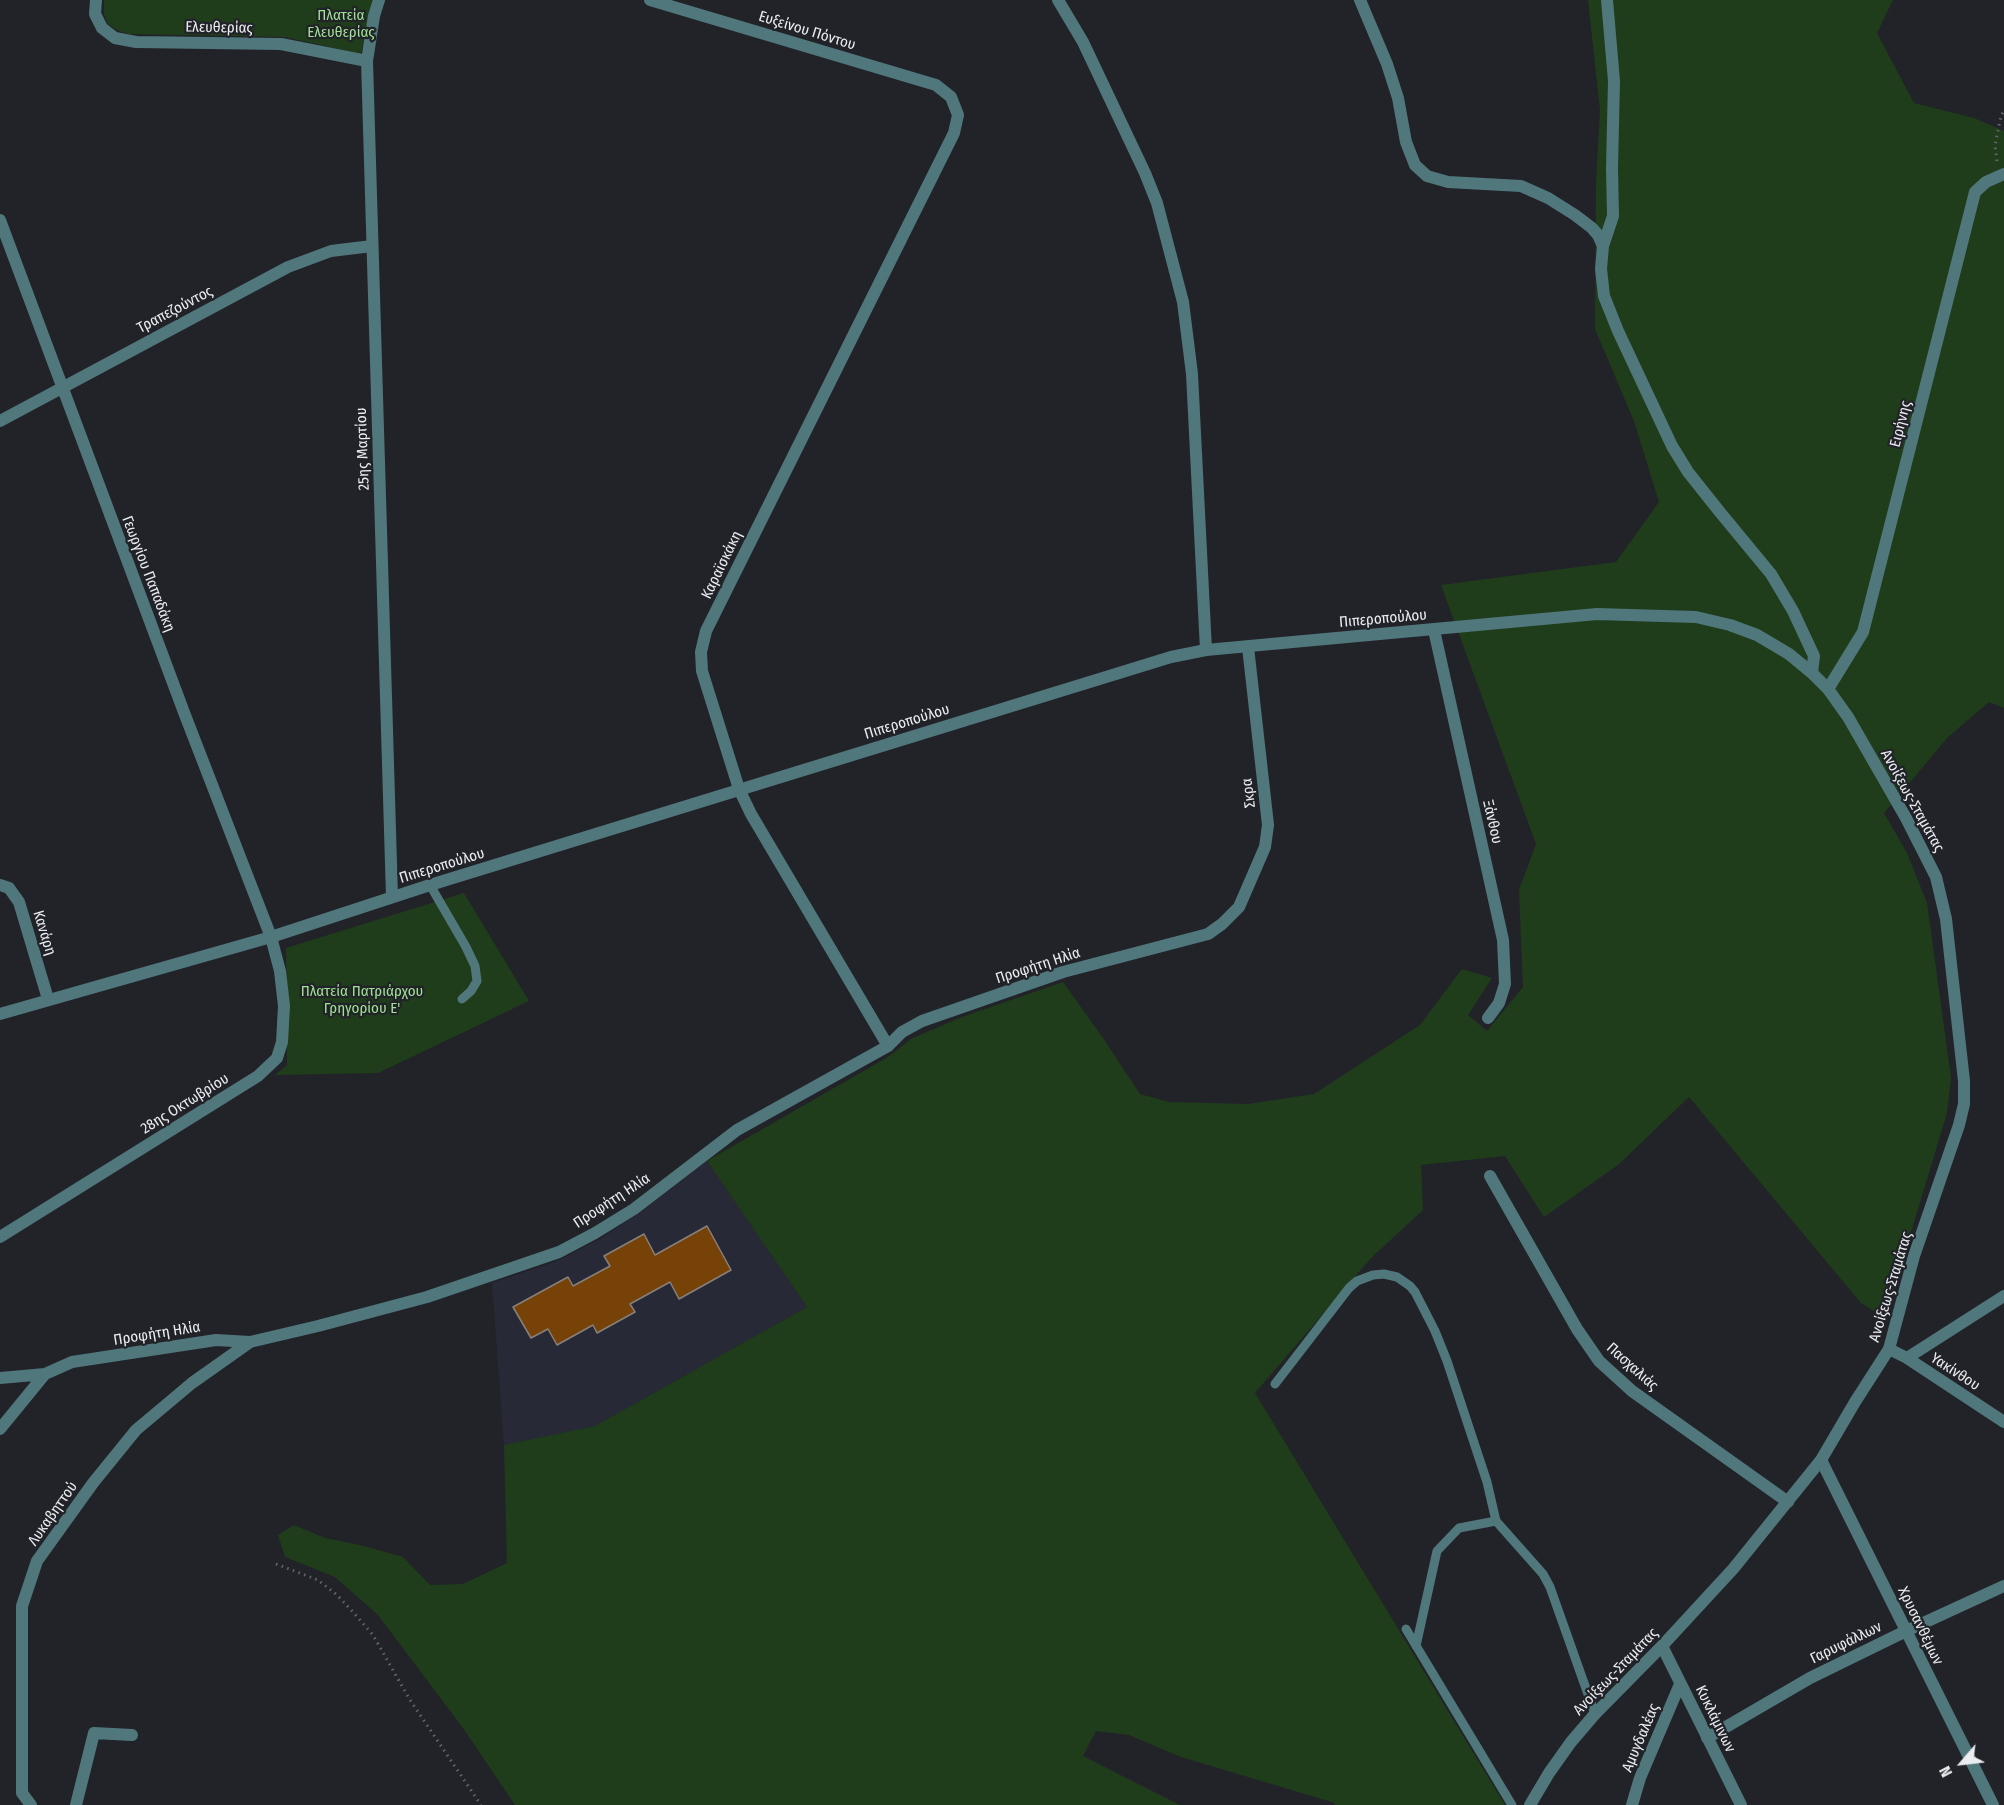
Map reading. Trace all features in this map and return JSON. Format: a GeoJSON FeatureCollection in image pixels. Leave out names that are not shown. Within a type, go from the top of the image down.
{"type":"FeatureCollection","features":[{"type":"Feature","properties":{"kind":"street","name":"Ελευθερίας"},"geometry":{"type":"LineString","coordinates":[[96,0],[95,14],[102,28],[115,38],[136,42],[281,44],[367,62]]}},
{"type":"Feature","properties":{"kind":"street","name":"25ης Μαρτίου"},"geometry":{"type":"LineString","coordinates":[[379,0],[374,16],[367,62],[392,897]]}},
{"type":"Feature","properties":{"kind":"street","name":"Ευξείνου Πόντου"},"geometry":{"type":"LineString","coordinates":[[650,0],[936,85],[951,97]]}},
{"type":"Feature","properties":{"kind":"street"},"geometry":{"type":"LineString","coordinates":[[1058,0],[1083,42],[1145,173],[1157,203],[1183,302],[1192,374],[1206,650]]}},
{"type":"Feature","properties":{"kind":"street"},"geometry":{"type":"LineString","coordinates":[[1360,0],[1387,64],[1398,98],[1406,142],[1415,165],[1427,176],[1448,182],[1521,186],[1557,204],[1592,228],[1603,246]]}},
{"type":"Feature","properties":{"kind":"street"},"geometry":{"type":"LineString","coordinates":[[1607,0],[1614,81],[1613,216],[1603,246],[1601,269],[1604,296],[1618,332],[1672,446],[1688,472],[1771,574],[1793,611],[1814,656],[1812,673]]}},
{"type":"Feature","properties":{"kind":"street","name":"Καραϊσκάκη"},"geometry":{"type":"LineString","coordinates":[[888,1046],[751,814],[739,789],[702,671],[701,652],[706,631],[954,133],[958,115],[951,97]]}},
{"type":"Feature","properties":{"kind":"street","name":"Ειρήνης"},"geometry":{"type":"LineString","coordinates":[[1828,689],[1863,632],[1976,192],[1986,182],[2001,175]]}},
{"type":"Feature","properties":{"kind":"street","name":"Γεωργίου Παπαδάκη"},"geometry":{"type":"LineString","coordinates":[[0,220],[185,715],[272,937]]}},
{"type":"Feature","properties":{"kind":"street","name":"Τραπεζούντος"},"geometry":{"type":"LineString","coordinates":[[0,421],[288,267],[331,251],[372,246]]}},
{"type":"Feature","properties":{"kind":"street","name":"Πιπεροπούλου"},"geometry":{"type":"LineString","coordinates":[[0,1014],[272,937],[392,897],[739,789],[1172,657],[1206,650],[1597,614],[1696,617],[1730,625],[1757,635],[1789,654],[1828,689]]}},
{"type":"Feature","properties":{"kind":"street","name":"Ξάνθου"},"geometry":{"type":"LineString","coordinates":[[1434,630],[1503,940],[1505,984],[1498,1003],[1488,1018]]}},
{"type":"Feature","properties":{"kind":"street","name":"Σκρα"},"geometry":{"type":"LineString","coordinates":[[1222,924],[1239,907],[1265,847],[1268,825],[1248,647]]}},
{"type":"Feature","properties":{"kind":"street","name":"Ανοίξεως-Σταμάτας"},"geometry":{"type":"LineString","coordinates":[[1530,1805],[1554,1765],[1596,1714],[1733,1569],[1821,1460],[1889,1349],[1914,1256],[1959,1125],[1964,1104],[1963,1064],[1946,919],[1936,877],[1906,818],[1848,717],[1828,689]]}},
{"type":"Feature","properties":{"kind":"street","name":"Κανάρη"},"geometry":{"type":"LineString","coordinates":[[0,885],[9,888],[19,902],[48,999]]}},
{"type":"Feature","properties":{"kind":"street","name":"Προφήτη Ηλία"},"geometry":{"type":"LineString","coordinates":[[0,1429],[45,1374],[72,1362],[216,1340],[250,1342],[426,1297],[559,1252],[634,1209],[737,1130],[888,1046],[902,1032],[922,1021],[1063,972],[1208,934],[1222,924]]}},
{"type":"Feature","properties":{"kind":"street","name":"28ης Οκτωβρίου"},"geometry":{"type":"LineString","coordinates":[[0,1237],[258,1076],[277,1058],[282,1042],[284,1006],[280,971],[272,937]]}},
{"type":"Feature","properties":{"kind":"street","name":"Πασχαλιάς"},"geometry":{"type":"LineString","coordinates":[[1490,1176],[1577,1329],[1599,1361],[1632,1391],[1788,1502]]}},
{"type":"Feature","properties":{"kind":"street"},"geometry":{"type":"LineString","coordinates":[[1907,1358],[2004,1296]]}},
{"type":"Feature","properties":{"kind":"street","name":"Λυκαβηττού"},"geometry":{"type":"LineString","coordinates":[[22,1793],[22,1606],[37,1561],[93,1483],[136,1430],[192,1383],[250,1342]]}},
{"type":"Feature","properties":{"kind":"street","name":"Υακίνθου"},"geometry":{"type":"LineString","coordinates":[[1889,1349],[1907,1358],[2004,1422]]}},
{"type":"Feature","properties":{"kind":"street"},"geometry":{"type":"LineString","coordinates":[[0,1378],[45,1374]]}},
{"type":"Feature","properties":{"kind":"street","name":"Χρυσανθέμων"},"geometry":{"type":"LineString","coordinates":[[1821,1460],[1993,1805]]}},
{"type":"Feature","properties":{"kind":"street","name":"Γαρυφάλλων"},"geometry":{"type":"LineString","coordinates":[[1707,1738],[1804,1681],[2004,1586]]}},
{"type":"Feature","properties":{"kind":"street","name":"Κυκλάμινων"},"geometry":{"type":"LineString","coordinates":[[1662,1646],[1741,1805]]}},
{"type":"Feature","properties":{"kind":"street","name":"Αμυγδαλέας"},"geometry":{"type":"LineString","coordinates":[[1632,1805],[1640,1778],[1680,1684]]}},
{"type":"Feature","properties":{"kind":"street"},"geometry":{"type":"LineString","coordinates":[[76,1805],[94,1733],[132,1735]]}},
{"type":"Feature","properties":{"kind":"street"},"geometry":{"type":"LineString","coordinates":[[15,1805],[22,1793],[31,1805]]}},
{"type":"Feature","properties":{"kind":"lane"},"geometry":{"type":"LineString","coordinates":[[430,885],[475,966],[477,981],[471,992],[462,999]]}},
{"type":"Feature","properties":{"kind":"lane"},"geometry":{"type":"LineString","coordinates":[[1275,1384],[1357,1281],[1366,1276],[1380,1274],[1394,1276],[1406,1282],[1415,1292],[1439,1338],[1487,1482],[1496,1521],[1543,1574],[1550,1587],[1596,1714]]}},
{"type":"Feature","properties":{"kind":"lane"},"geometry":{"type":"LineString","coordinates":[[1416,1646],[1437,1551],[1459,1528],[1496,1521]]}},
{"type":"Feature","properties":{"kind":"lane"},"geometry":{"type":"LineString","coordinates":[[1406,1629],[1512,1805]]}},
{"type":"Feature","properties":{"kind":"path"},"geometry":{"type":"LineString","coordinates":[[2001,175],[1995,145],[2004,110]]}},
{"type":"Feature","properties":{"kind":"path"},"geometry":{"type":"LineString","coordinates":[[276,1564],[318,1580],[337,1594],[373,1635],[410,1700],[481,1805]]}},
{"type":"Feature","properties":{"kind":"shaded area"},"geometry":{"type":"Polygon","coordinates":[[[707,1161],[807,1307],[595,1426],[504,1445],[492,1283],[557,1261],[600,1239],[638,1214],[707,1161]]]}},
{"type":"Feature","properties":{"kind":"green space","name":"Πλατεία Ελευθερίας"},"geometry":{"type":"Polygon","coordinates":[[[104,0],[373,0],[361,54],[285,37],[129,34],[108,24],[104,14],[104,0]]]}},
{"type":"Feature","properties":{"kind":"green space"},"geometry":{"type":"Polygon","coordinates":[[[1588,0],[1893,0],[1877,33],[1914,103],[1974,118],[2004,131],[2004,708],[1989,702],[1948,737],[1884,813],[1907,853],[1927,903],[1951,1078],[1947,1113],[1885,1318],[1861,1303],[1689,1097],[1618,1165],[1544,1217],[1505,1156],[1421,1165],[1423,1210],[1372,1257],[1255,1393],[1505,1805],[1334,1805],[1335,1803],[1181,1757],[1129,1735],[1096,1731],[1083,1756],[1180,1805],[515,1805],[463,1728],[378,1615],[335,1577],[285,1557],[278,1535],[294,1525],[325,1538],[403,1557],[430,1585],[463,1584],[507,1563],[504,1445],[595,1426],[807,1307],[707,1161],[888,1057],[911,1039],[962,1017],[1063,982],[1140,1094],[1169,1102],[1248,1104],[1314,1094],[1420,1025],[1462,969],[1492,978],[1468,1015],[1487,1031],[1523,987],[1519,890],[1536,844],[1441,585],[1616,562],[1659,502],[1634,421],[1595,329],[1596,182],[1600,110],[1588,0]]]}},
{"type":"Feature","properties":{"kind":"green space","name":"Πλατεία Πατριάρχου Γρηγορίου Ε'"},"geometry":{"type":"Polygon","coordinates":[[[464,893],[529,1001],[378,1073],[275,1075],[287,1065],[286,948],[464,893]]]}},
{"type":"Feature","properties":{"kind":"building"},"geometry":{"type":"Polygon","coordinates":[[[707,1226],[731,1270],[679,1299],[670,1282],[630,1304],[635,1312],[597,1333],[593,1325],[557,1345],[548,1329],[531,1338],[513,1307],[568,1277],[573,1286],[610,1266],[604,1256],[644,1234],[655,1255],[707,1226]]]}}]}
